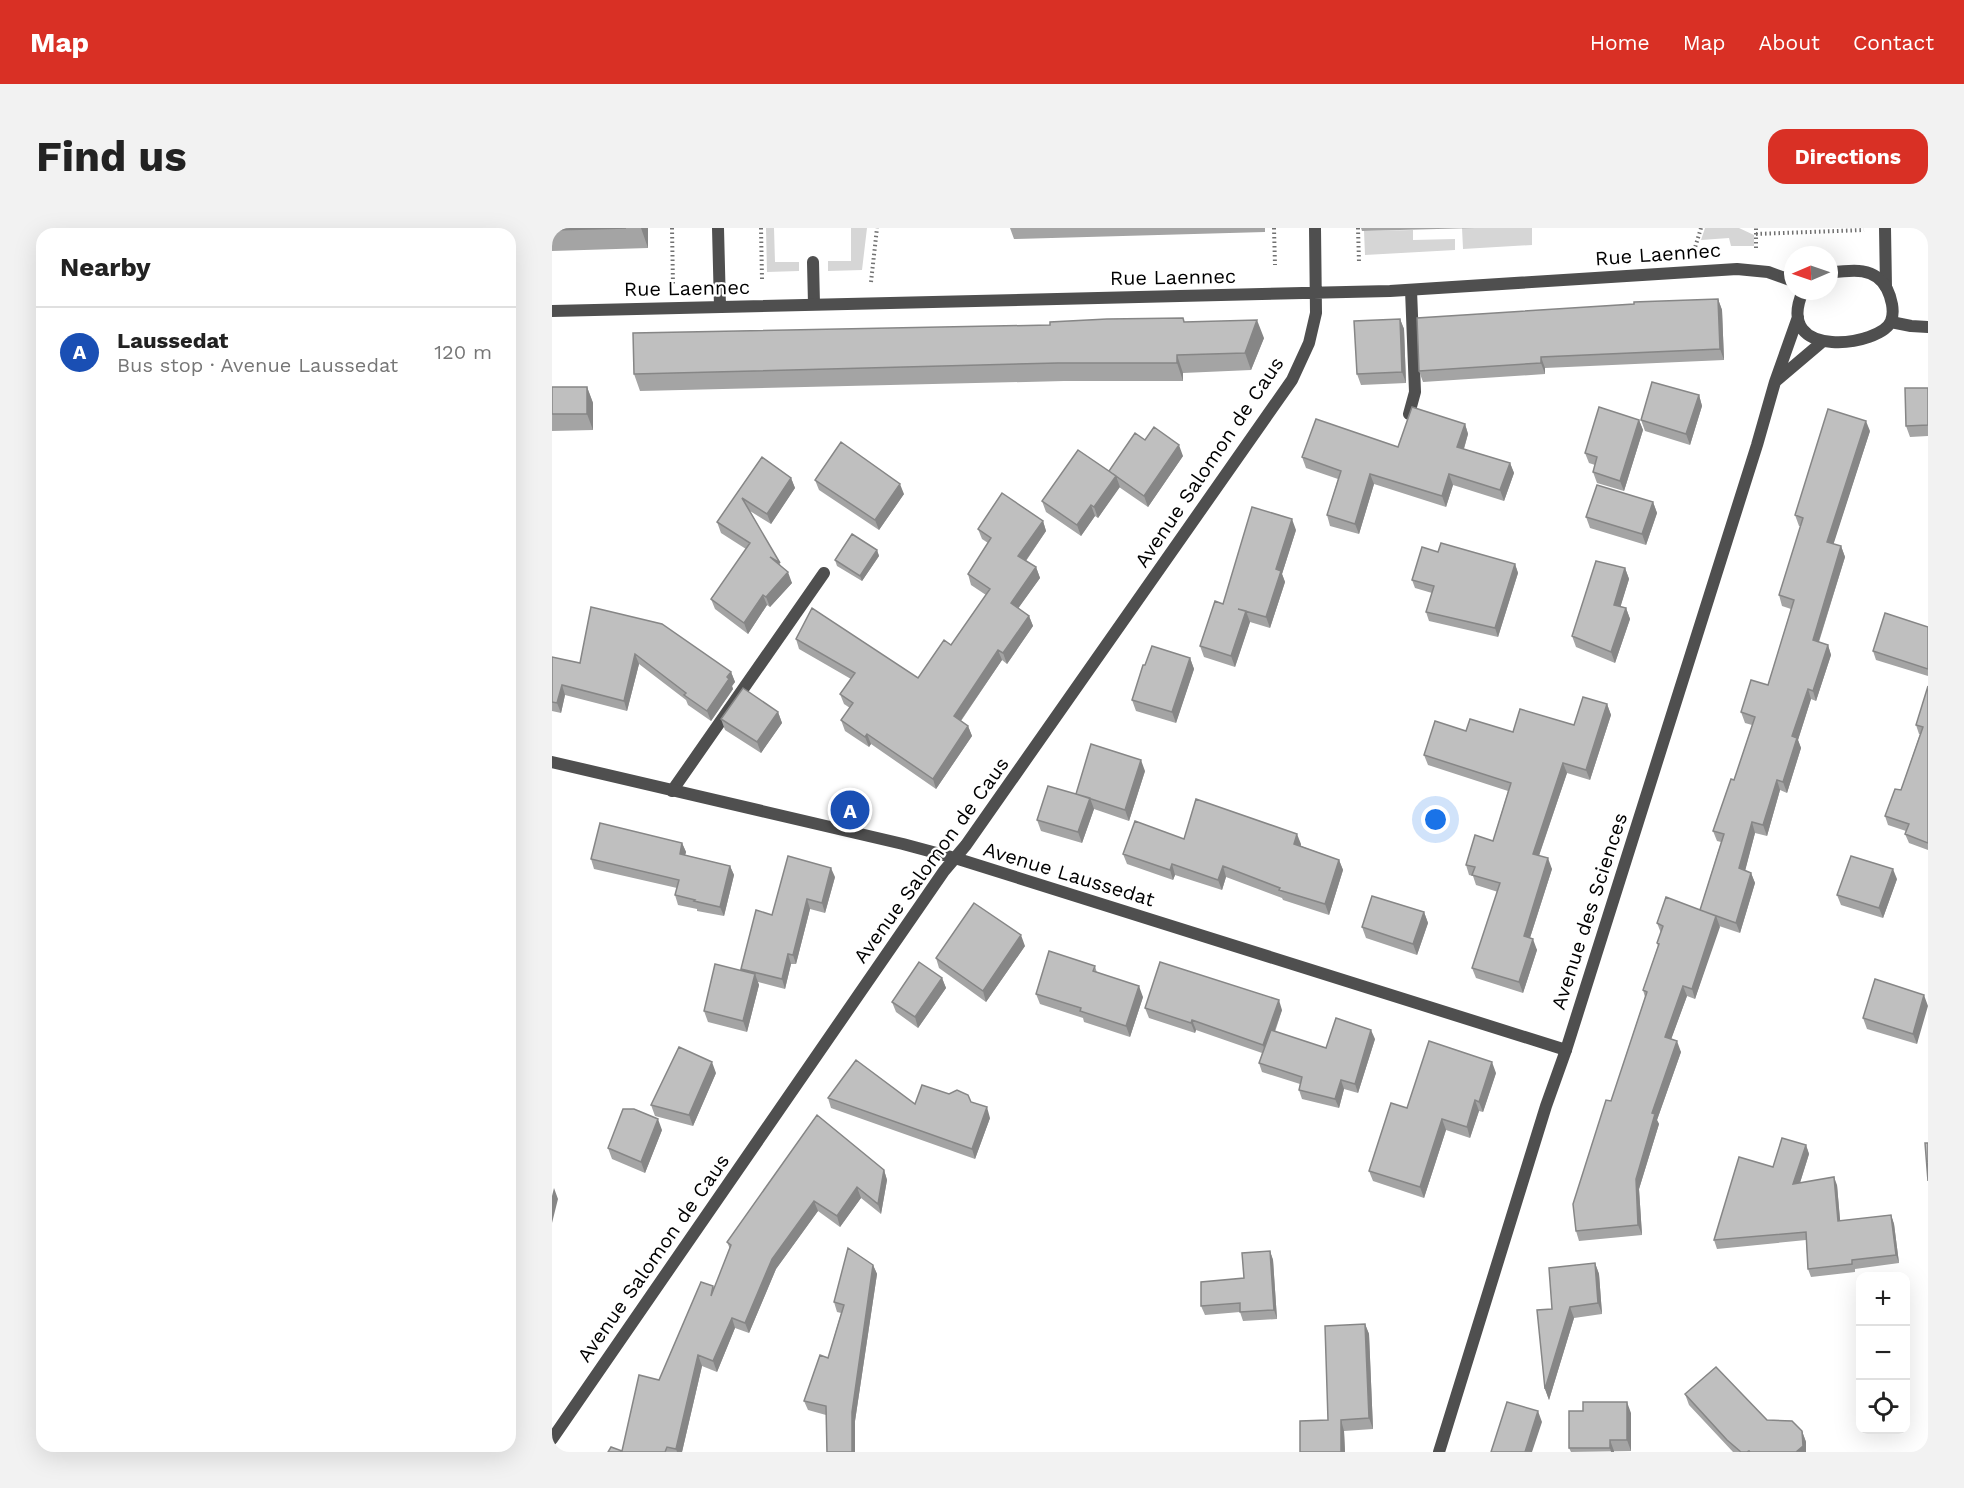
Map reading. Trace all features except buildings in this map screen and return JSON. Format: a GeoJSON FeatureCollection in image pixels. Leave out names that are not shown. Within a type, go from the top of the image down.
{"type":"FeatureCollection","features":[{"type":"Feature","properties":{"kind":"street"},"geometry":{"type":"LineString","coordinates":[[718,228],[720,307]]}},
{"type":"Feature","properties":{"kind":"street","name":"Avenue Salomon de Caus"},"geometry":{"type":"LineString","coordinates":[[552,1439],[944,871],[991,810],[1292,380],[1309,343],[1316,313],[1315,228]]}},
{"type":"Feature","properties":{"kind":"street"},"geometry":{"type":"LineString","coordinates":[[1798,316],[1801,329],[1810,337],[1822,342],[1867,338],[1883,330],[1891,322],[1893,310],[1886,287],[1885,228]]}},
{"type":"Feature","properties":{"kind":"street"},"geometry":{"type":"LineString","coordinates":[[813,262],[814,304]]}},
{"type":"Feature","properties":{"kind":"street","name":"Rue Laennec"},"geometry":{"type":"LineString","coordinates":[[552,311],[1412,290],[1737,269],[1768,273],[1784,278]]}},
{"type":"Feature","properties":{"kind":"street"},"geometry":{"type":"LineString","coordinates":[[1838,273],[1866,271],[1875,275],[1886,287]]}},
{"type":"Feature","properties":{"kind":"street"},"geometry":{"type":"LineString","coordinates":[[1409,414],[1415,392],[1412,290]]}},
{"type":"Feature","properties":{"kind":"street","name":"Avenue des Sciences"},"geometry":{"type":"LineString","coordinates":[[1438,1452],[1775,382],[1798,316],[1799,300]]}},
{"type":"Feature","properties":{"kind":"street"},"geometry":{"type":"LineString","coordinates":[[1891,322],[1928,327]]}},
{"type":"Feature","properties":{"kind":"street"},"geometry":{"type":"LineString","coordinates":[[1775,382],[1822,342]]}},
{"type":"Feature","properties":{"kind":"street"},"geometry":{"type":"LineString","coordinates":[[672,791],[824,573]]}},
{"type":"Feature","properties":{"kind":"street","name":"Avenue Laussedat"},"geometry":{"type":"LineString","coordinates":[[552,762],[955,858],[1566,1050]]}},
{"type":"Feature","properties":{"kind":"path"},"geometry":{"type":"LineString","coordinates":[[672,228],[674,308]]}},
{"type":"Feature","properties":{"kind":"path"},"geometry":{"type":"LineString","coordinates":[[761,228],[762,279]]}},
{"type":"Feature","properties":{"kind":"path"},"geometry":{"type":"LineString","coordinates":[[872,303],[871,276],[877,228]]}},
{"type":"Feature","properties":{"kind":"path"},"geometry":{"type":"LineString","coordinates":[[1274,228],[1275,265]]}},
{"type":"Feature","properties":{"kind":"path"},"geometry":{"type":"LineString","coordinates":[[1358,228],[1359,262]]}},
{"type":"Feature","properties":{"kind":"path"},"geometry":{"type":"LineString","coordinates":[[1694,252],[1701,228]]}},
{"type":"Feature","properties":{"kind":"path"},"geometry":{"type":"LineString","coordinates":[[1756,228],[1756,249]]}},
{"type":"Feature","properties":{"kind":"path"},"geometry":{"type":"LineString","coordinates":[[1756,234],[1868,230]]}},
{"type":"Feature","properties":{"kind":"shaded area"},"geometry":{"type":"Polygon","coordinates":[[[766,228],[774,228],[775,262],[799,262],[799,271],[767,272],[766,228]]]}},
{"type":"Feature","properties":{"kind":"shaded area"},"geometry":{"type":"Polygon","coordinates":[[[851,228],[867,228],[862,270],[828,271],[828,261],[851,261],[851,228]]]}},
{"type":"Feature","properties":{"kind":"shaded area"},"geometry":{"type":"Polygon","coordinates":[[[1462,228],[1532,228],[1532,245],[1463,249],[1462,228]]]}},
{"type":"Feature","properties":{"kind":"shaded area"},"geometry":{"type":"Polygon","coordinates":[[[1705,228],[1739,228],[1754,235],[1754,246],[1731,246],[1729,238],[1701,240],[1705,228]]]}},
{"type":"Feature","properties":{"kind":"shaded area"},"geometry":{"type":"Polygon","coordinates":[[[1413,230],[1413,240],[1455,239],[1455,250],[1365,255],[1364,231],[1413,230]]]}},
{"type":"Feature","properties":{"kind":"place","name":"Laussedat"},"geometry":{"type":"Point","coordinates":[850,810]}}]}
